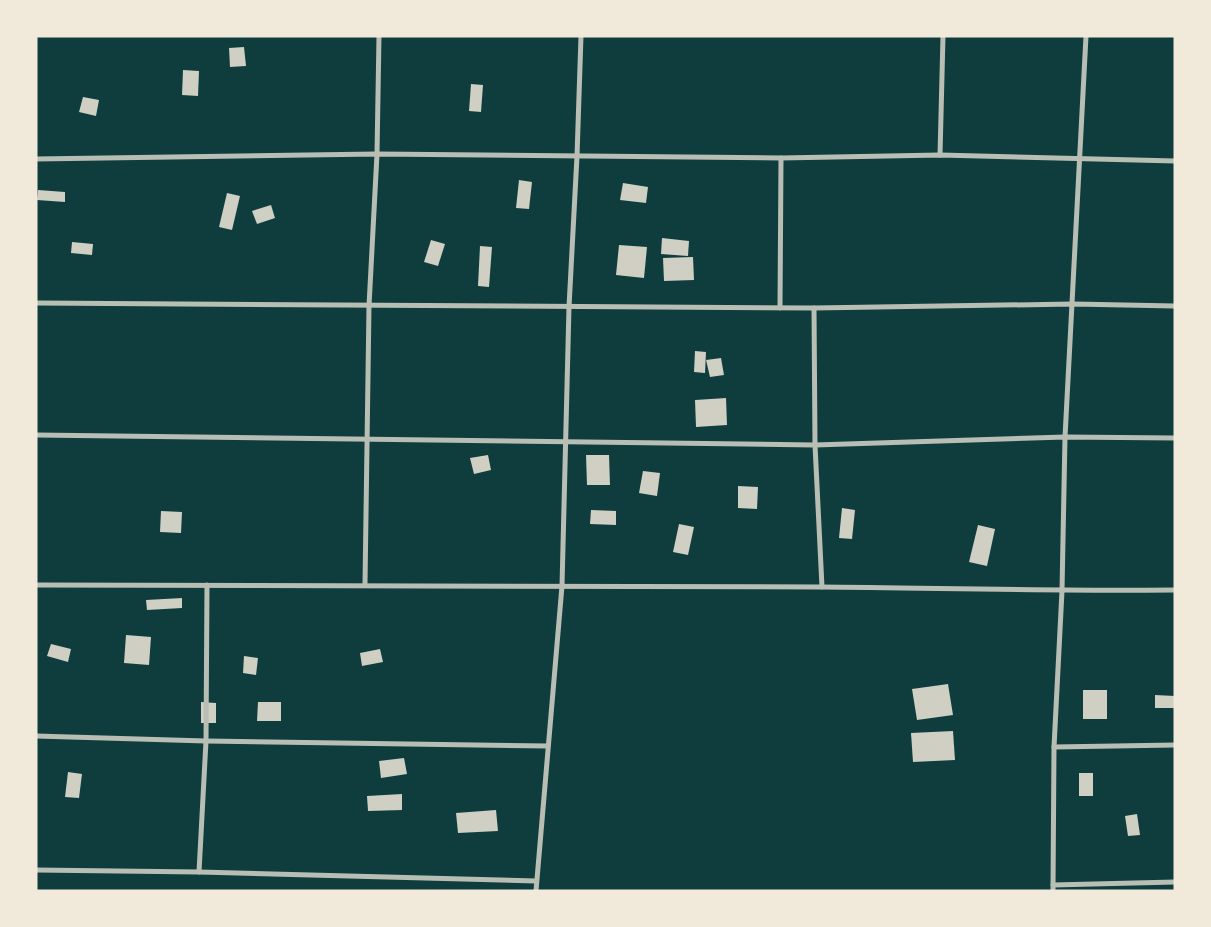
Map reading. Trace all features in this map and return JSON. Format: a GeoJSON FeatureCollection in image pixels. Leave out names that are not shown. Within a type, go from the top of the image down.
{"type":"FeatureCollection","features":[{"type":"Feature","properties":{"kind":"street"},"geometry":{"type":"LineString","coordinates":[[365,584],[369,306],[379,36]]}},
{"type":"Feature","properties":{"kind":"street"},"geometry":{"type":"LineString","coordinates":[[536,891],[562,586],[569,307],[577,156],[580,36]]}},
{"type":"Feature","properties":{"kind":"street"},"geometry":{"type":"LineString","coordinates":[[940,155],[943,36]]}},
{"type":"Feature","properties":{"kind":"street"},"geometry":{"type":"LineString","coordinates":[[1086,36],[1065,437],[1062,591],[1054,747],[1053,888],[1175,882]]}},
{"type":"Feature","properties":{"kind":"street"},"geometry":{"type":"LineString","coordinates":[[36,159],[376,154],[781,158],[940,155],[1175,161]]}},
{"type":"Feature","properties":{"kind":"street"},"geometry":{"type":"LineString","coordinates":[[780,308],[781,158]]}},
{"type":"Feature","properties":{"kind":"street"},"geometry":{"type":"LineString","coordinates":[[36,304],[780,308],[1073,304],[1175,306]]}},
{"type":"Feature","properties":{"kind":"street"},"geometry":{"type":"LineString","coordinates":[[814,308],[815,445],[822,587]]}},
{"type":"Feature","properties":{"kind":"street"},"geometry":{"type":"LineString","coordinates":[[36,435],[815,445],[1065,437],[1175,438]]}},
{"type":"Feature","properties":{"kind":"street"},"geometry":{"type":"LineString","coordinates":[[36,585],[365,584],[822,587],[1062,591],[1175,590]]}},
{"type":"Feature","properties":{"kind":"street"},"geometry":{"type":"LineString","coordinates":[[199,872],[206,741],[207,585]]}},
{"type":"Feature","properties":{"kind":"street"},"geometry":{"type":"LineString","coordinates":[[36,736],[206,741],[548,746]]}},
{"type":"Feature","properties":{"kind":"street"},"geometry":{"type":"LineString","coordinates":[[1054,747],[1175,745]]}},
{"type":"Feature","properties":{"kind":"street"},"geometry":{"type":"LineString","coordinates":[[36,870],[199,872],[536,881]]}},
{"type":"Feature","properties":{"kind":"building"},"geometry":{"type":"Polygon","coordinates":[[[244,47],[246,66],[230,67],[229,48],[244,47]]]}},
{"type":"Feature","properties":{"kind":"building"},"geometry":{"type":"Polygon","coordinates":[[[183,70],[199,71],[198,96],[182,95],[183,70]]]}},
{"type":"Feature","properties":{"kind":"building"},"geometry":{"type":"Polygon","coordinates":[[[471,84],[483,85],[481,112],[469,111],[471,84]]]}},
{"type":"Feature","properties":{"kind":"building"},"geometry":{"type":"Polygon","coordinates":[[[83,97],[99,100],[96,116],[79,112],[83,97]]]}},
{"type":"Feature","properties":{"kind":"building"},"geometry":{"type":"Polygon","coordinates":[[[519,180],[532,182],[529,209],[516,208],[519,180]]]}},
{"type":"Feature","properties":{"kind":"building"},"geometry":{"type":"Polygon","coordinates":[[[623,183],[648,187],[646,203],[620,200],[623,183]]]}},
{"type":"Feature","properties":{"kind":"building"},"geometry":{"type":"Polygon","coordinates":[[[38,190],[65,192],[65,202],[37,200],[38,190]]]}},
{"type":"Feature","properties":{"kind":"building"},"geometry":{"type":"Polygon","coordinates":[[[227,193],[240,196],[232,230],[219,227],[227,193]]]}},
{"type":"Feature","properties":{"kind":"building"},"geometry":{"type":"Polygon","coordinates":[[[271,205],[275,218],[257,224],[252,211],[271,205]]]}},
{"type":"Feature","properties":{"kind":"building"},"geometry":{"type":"Polygon","coordinates":[[[662,238],[689,241],[688,256],[661,254],[662,238]]]}},
{"type":"Feature","properties":{"kind":"building"},"geometry":{"type":"Polygon","coordinates":[[[431,240],[445,244],[438,266],[424,262],[431,240]]]}},
{"type":"Feature","properties":{"kind":"building"},"geometry":{"type":"Polygon","coordinates":[[[72,242],[93,244],[92,255],[71,253],[72,242]]]}},
{"type":"Feature","properties":{"kind":"building"},"geometry":{"type":"Polygon","coordinates":[[[619,245],[647,247],[644,278],[616,275],[619,245]]]}},
{"type":"Feature","properties":{"kind":"building"},"geometry":{"type":"Polygon","coordinates":[[[480,246],[492,247],[489,287],[478,286],[480,246]]]}},
{"type":"Feature","properties":{"kind":"building"},"geometry":{"type":"Polygon","coordinates":[[[693,257],[694,280],[664,281],[663,258],[693,257]]]}},
{"type":"Feature","properties":{"kind":"building"},"geometry":{"type":"Polygon","coordinates":[[[695,351],[706,352],[705,373],[694,372],[695,351]]]}},
{"type":"Feature","properties":{"kind":"building"},"geometry":{"type":"Polygon","coordinates":[[[721,358],[724,375],[710,377],[706,360],[721,358]]]}},
{"type":"Feature","properties":{"kind":"building"},"geometry":{"type":"Polygon","coordinates":[[[726,398],[727,425],[696,427],[695,400],[726,398]]]}},
{"type":"Feature","properties":{"kind":"building"},"geometry":{"type":"Polygon","coordinates":[[[488,455],[491,470],[474,474],[470,458],[488,455]]]}},
{"type":"Feature","properties":{"kind":"building"},"geometry":{"type":"Polygon","coordinates":[[[586,455],[609,455],[610,485],[587,485],[586,455]]]}},
{"type":"Feature","properties":{"kind":"building"},"geometry":{"type":"Polygon","coordinates":[[[643,471],[660,473],[657,496],[639,493],[643,471]]]}},
{"type":"Feature","properties":{"kind":"building"},"geometry":{"type":"Polygon","coordinates":[[[738,486],[758,487],[757,509],[738,508],[738,486]]]}},
{"type":"Feature","properties":{"kind":"building"},"geometry":{"type":"Polygon","coordinates":[[[842,508],[855,510],[852,539],[839,538],[842,508]]]}},
{"type":"Feature","properties":{"kind":"building"},"geometry":{"type":"Polygon","coordinates":[[[591,510],[616,511],[616,525],[590,524],[591,510]]]}},
{"type":"Feature","properties":{"kind":"building"},"geometry":{"type":"Polygon","coordinates":[[[161,511],[182,512],[181,533],[160,532],[161,511]]]}},
{"type":"Feature","properties":{"kind":"building"},"geometry":{"type":"Polygon","coordinates":[[[679,524],[694,527],[688,555],[673,552],[679,524]]]}},
{"type":"Feature","properties":{"kind":"building"},"geometry":{"type":"Polygon","coordinates":[[[978,525],[995,529],[987,566],[969,562],[978,525]]]}},
{"type":"Feature","properties":{"kind":"building"},"geometry":{"type":"Polygon","coordinates":[[[182,598],[182,608],[147,610],[146,600],[182,598]]]}},
{"type":"Feature","properties":{"kind":"building"},"geometry":{"type":"Polygon","coordinates":[[[126,635],[151,637],[149,665],[124,663],[126,635]]]}},
{"type":"Feature","properties":{"kind":"building"},"geometry":{"type":"Polygon","coordinates":[[[51,644],[71,649],[68,662],[47,656],[51,644]]]}},
{"type":"Feature","properties":{"kind":"building"},"geometry":{"type":"Polygon","coordinates":[[[380,649],[383,662],[362,666],[360,653],[380,649]]]}},
{"type":"Feature","properties":{"kind":"building"},"geometry":{"type":"Polygon","coordinates":[[[244,656],[258,658],[256,675],[243,673],[244,656]]]}},
{"type":"Feature","properties":{"kind":"building"},"geometry":{"type":"Polygon","coordinates":[[[948,684],[953,715],[917,720],[912,689],[948,684]]]}},
{"type":"Feature","properties":{"kind":"building"},"geometry":{"type":"Polygon","coordinates":[[[1083,690],[1107,690],[1107,719],[1083,719],[1083,690]]]}},
{"type":"Feature","properties":{"kind":"building"},"geometry":{"type":"Polygon","coordinates":[[[1155,695],[1175,696],[1175,708],[1155,708],[1155,695]]]}},
{"type":"Feature","properties":{"kind":"building"},"geometry":{"type":"Polygon","coordinates":[[[201,702],[216,703],[216,723],[201,723],[201,702]]]}},
{"type":"Feature","properties":{"kind":"building"},"geometry":{"type":"Polygon","coordinates":[[[258,702],[281,702],[281,721],[257,721],[258,702]]]}},
{"type":"Feature","properties":{"kind":"building"},"geometry":{"type":"Polygon","coordinates":[[[953,731],[955,760],[913,762],[911,733],[953,731]]]}},
{"type":"Feature","properties":{"kind":"building"},"geometry":{"type":"Polygon","coordinates":[[[404,758],[407,774],[381,778],[379,761],[404,758]]]}},
{"type":"Feature","properties":{"kind":"building"},"geometry":{"type":"Polygon","coordinates":[[[68,772],[82,774],[79,798],[65,797],[68,772]]]}},
{"type":"Feature","properties":{"kind":"building"},"geometry":{"type":"Polygon","coordinates":[[[1079,773],[1093,773],[1093,796],[1079,796],[1079,773]]]}},
{"type":"Feature","properties":{"kind":"building"},"geometry":{"type":"Polygon","coordinates":[[[402,794],[402,810],[368,811],[367,796],[402,794]]]}},
{"type":"Feature","properties":{"kind":"building"},"geometry":{"type":"Polygon","coordinates":[[[496,810],[498,831],[458,833],[456,813],[496,810]]]}},
{"type":"Feature","properties":{"kind":"building"},"geometry":{"type":"Polygon","coordinates":[[[1137,814],[1140,835],[1128,836],[1125,816],[1137,814]]]}}]}
